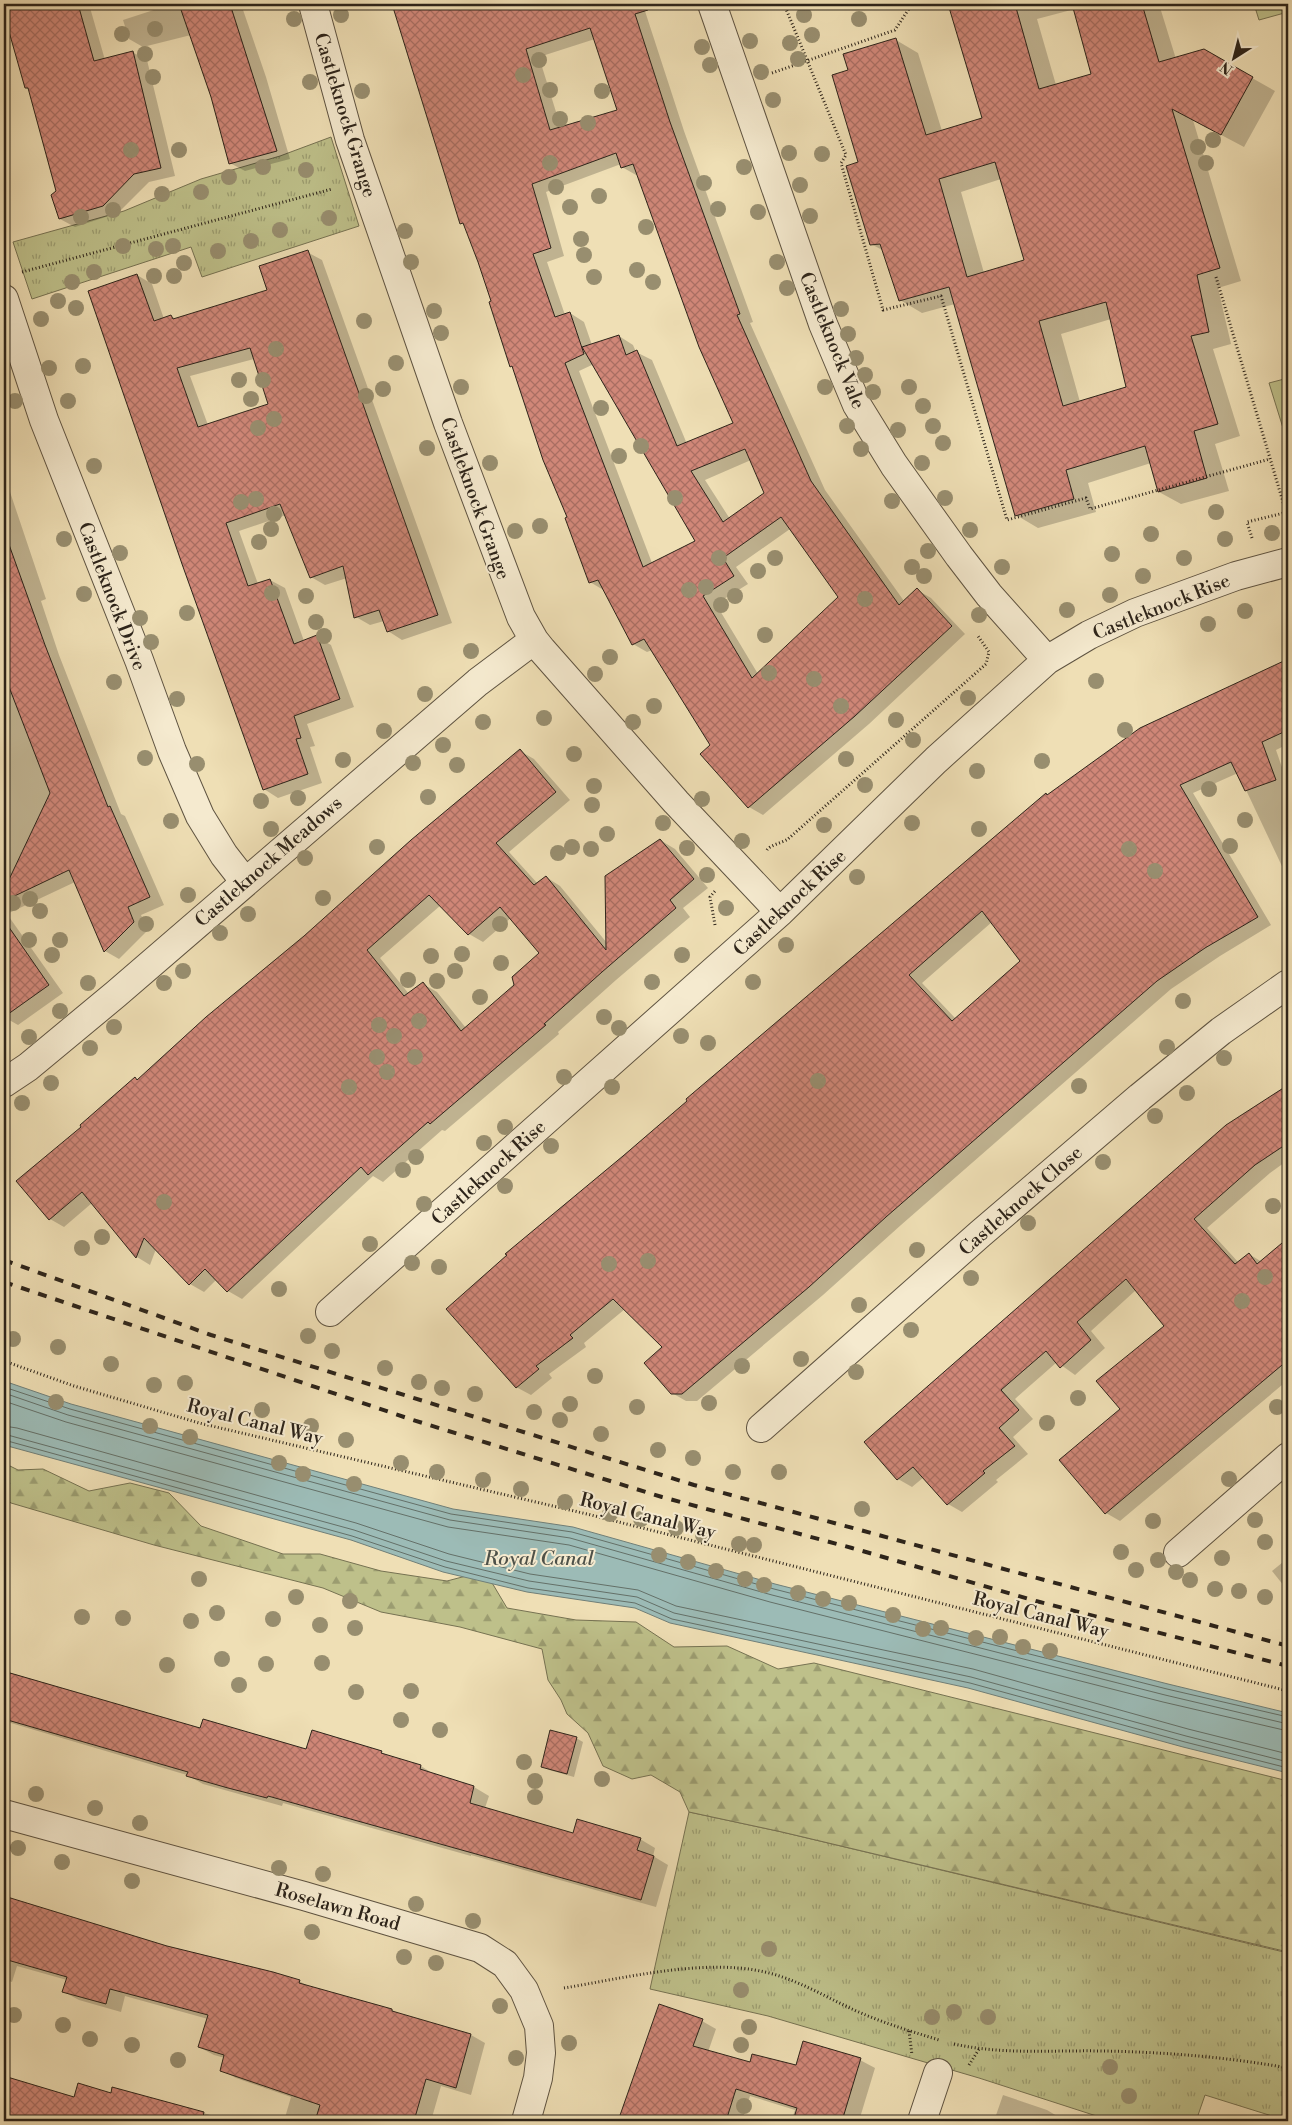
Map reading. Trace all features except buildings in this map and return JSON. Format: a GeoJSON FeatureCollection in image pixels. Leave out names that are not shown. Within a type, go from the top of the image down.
{"type":"FeatureCollection","features":[{"type":"Feature","properties":{"kind":"street","name":"Castleknock Grange"},"geometry":{"type":"LineString","coordinates":[[313,4],[347,130],[448,423],[520,617],[534,640],[676,802],[780,912]]}},
{"type":"Feature","properties":{"kind":"street","name":"Castleknock Vale"},"geometry":{"type":"LineString","coordinates":[[712,4],[823,324],[857,405],[894,465],[959,556],[994,601],[1047,660]]}},
{"type":"Feature","properties":{"kind":"street","name":"Castleknock Drive"},"geometry":{"type":"LineString","coordinates":[[4,299],[44,420],[139,660],[172,751],[200,816],[224,855],[245,882]]}},
{"type":"Feature","properties":{"kind":"street","name":"Castleknock Rise"},"geometry":{"type":"LineString","coordinates":[[330,1312],[780,912],[936,760],[1047,660],[1088,635],[1135,613],[1236,576],[1288,562]]}},
{"type":"Feature","properties":{"kind":"street","name":"Castleknock Meadows"},"geometry":{"type":"LineString","coordinates":[[4,1083],[16,1076],[59,1041],[478,682],[534,640]]}},
{"type":"Feature","properties":{"kind":"street","name":"Castleknock Close"},"geometry":{"type":"LineString","coordinates":[[761,1428],[980,1234],[1140,1097],[1221,1031],[1288,984]]}},
{"type":"Feature","properties":{"kind":"street"},"geometry":{"type":"LineString","coordinates":[[1178,1553],[1288,1457]]}},
{"type":"Feature","properties":{"kind":"street","name":"Roselawn Road"},"geometry":{"type":"LineString","coordinates":[[4,1814],[304,1896],[480,1948],[505,1964],[524,1990],[539,2026],[541,2053],[538,2078],[526,2121]]}},
{"type":"Feature","properties":{"kind":"street"},"geometry":{"type":"LineString","coordinates":[[922,2121],[938,2073]]}},
{"type":"Feature","properties":{"kind":"path"},"geometry":{"type":"LineString","coordinates":[[784,4],[846,155],[841,163],[882,310],[941,296],[1007,520],[1086,498],[1090,508],[1270,459]]}},
{"type":"Feature","properties":{"kind":"path"},"geometry":{"type":"LineString","coordinates":[[772,73],[895,30],[912,4]]}},
{"type":"Feature","properties":{"kind":"path"},"geometry":{"type":"LineString","coordinates":[[19,273],[364,179]]}},
{"type":"Feature","properties":{"kind":"path"},"geometry":{"type":"LineString","coordinates":[[1216,277],[1287,512],[1247,522],[1262,569]]}},
{"type":"Feature","properties":{"kind":"path"},"geometry":{"type":"LineString","coordinates":[[716,931],[710,897],[721,885],[759,858],[769,847],[779,845],[788,840],[986,664],[989,652],[974,629]]}},
{"type":"Feature","properties":{"kind":"path","name":"Royal Canal Way"},"geometry":{"type":"LineString","coordinates":[[4,1361],[74,1386],[199,1423],[597,1516],[1288,1691]]}},
{"type":"Feature","properties":{"kind":"path"},"geometry":{"type":"LineString","coordinates":[[564,1988],[680,1969],[732,1968],[765,1972],[801,1984],[854,2010],[909,2031],[979,2049],[1045,2052],[1158,2053],[1260,2063],[1288,2068]]}},
{"type":"Feature","properties":{"kind":"green space"},"geometry":{"type":"Polygon","coordinates":[[[1254,4],[1288,4],[1288,12],[1259,20],[1254,4]]]}},
{"type":"Feature","properties":{"kind":"green space"},"geometry":{"type":"Polygon","coordinates":[[[331,137],[359,226],[202,277],[191,247],[32,299],[13,242],[124,211],[201,179],[280,156],[331,137]]]}},
{"type":"Feature","properties":{"kind":"green space"},"geometry":{"type":"Polygon","coordinates":[[[1288,378],[1288,444],[1269,383],[1288,378]]]}},
{"type":"Feature","properties":{"kind":"green space"},"geometry":{"type":"Polygon","coordinates":[[[4,1463],[18,1470],[43,1469],[89,1491],[130,1483],[169,1493],[201,1526],[283,1554],[320,1554],[381,1571],[447,1581],[485,1571],[507,1608],[576,1620],[636,1622],[674,1647],[727,1646],[778,1669],[814,1663],[1288,1781],[1288,1952],[782,1832],[689,1812],[680,1792],[651,1775],[632,1779],[603,1766],[588,1733],[567,1714],[561,1700],[548,1680],[542,1649],[460,1627],[381,1612],[323,1588],[154,1545],[11,1503],[4,1498],[4,1463]]]}},
{"type":"Feature","properties":{"kind":"green space"},"geometry":{"type":"Polygon","coordinates":[[[689,1812],[782,1832],[1288,1953],[1288,2121],[1205,2095],[1196,2121],[1112,2121],[979,2078],[768,2016],[650,1989],[689,1812]]]}},
{"type":"Feature","properties":{"kind":"water","name":"Royal Canal"},"geometry":{"type":"Polygon","coordinates":[[[4,1381],[71,1404],[453,1509],[573,1527],[775,1584],[1288,1713],[1288,1773],[1183,1747],[968,1688],[670,1623],[635,1608],[527,1592],[443,1572],[351,1540],[4,1445],[4,1381]]]}},
{"type":"Feature","properties":{"kind":"railway"},"geometry":{"type":"LineString","coordinates":[[4,1260],[211,1335],[694,1485],[1288,1646]]}},
{"type":"Feature","properties":{"kind":"railway"},"geometry":{"type":"LineString","coordinates":[[4,1282],[413,1420],[662,1497],[852,1548],[1036,1601],[1288,1666]]}}]}
